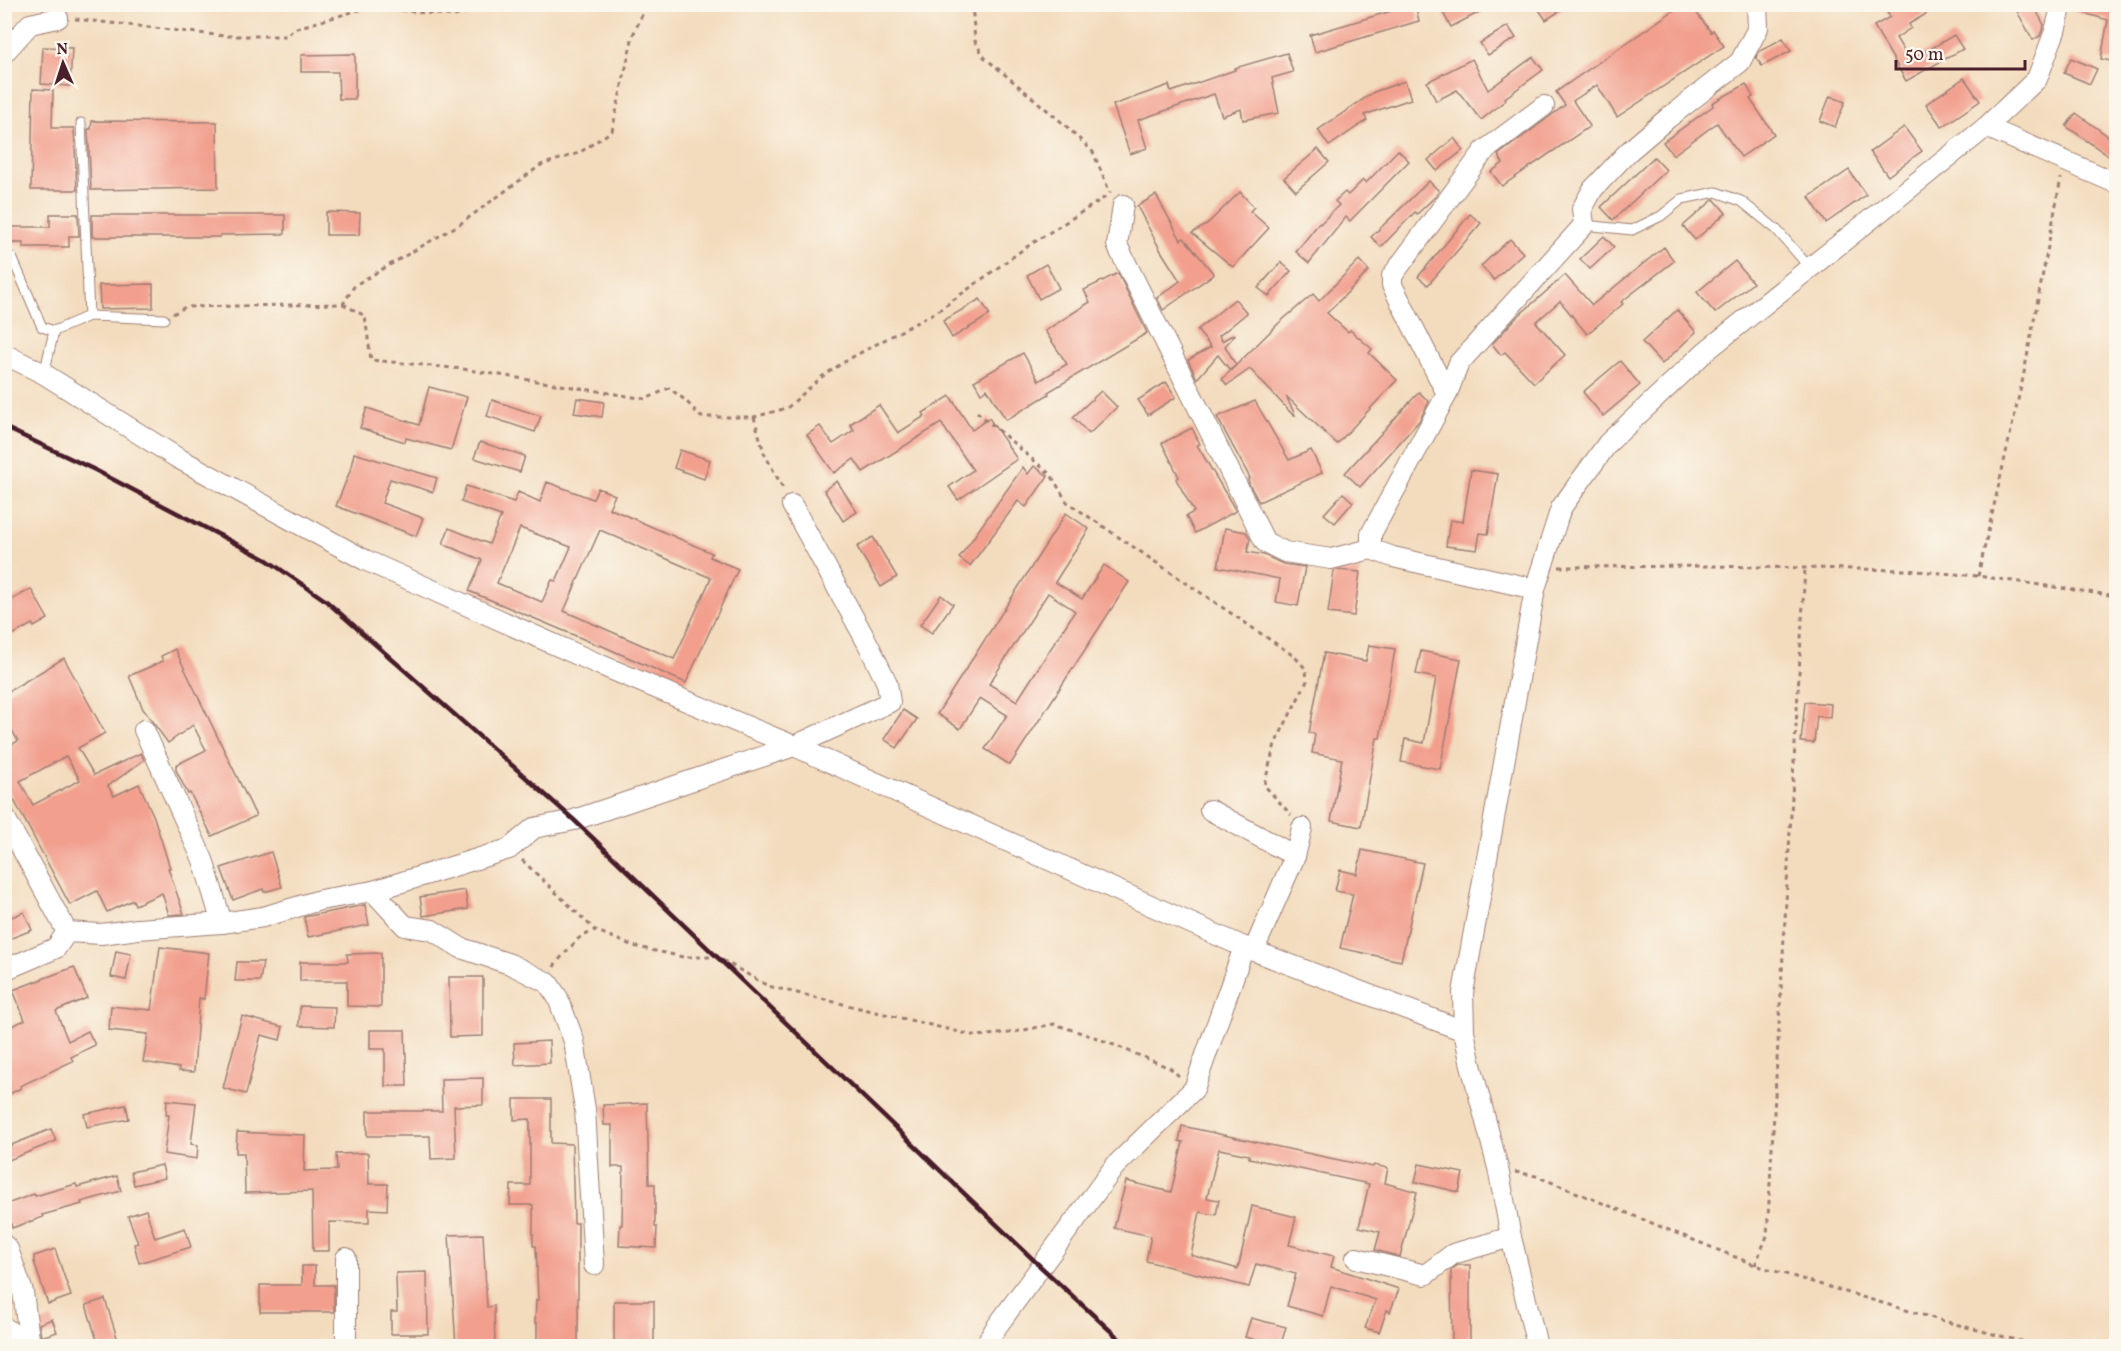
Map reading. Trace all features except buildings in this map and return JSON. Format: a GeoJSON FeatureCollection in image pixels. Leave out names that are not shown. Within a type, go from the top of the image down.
{"type":"FeatureCollection","features":[{"type":"Feature","properties":{"kind":"street"},"geometry":{"type":"LineString","coordinates":[[1371,549],[1371,534],[1447,394],[1459,363],[1584,225],[1582,209],[1593,189],[1628,152],[1740,62],[1758,28],[1757,4]]}},
{"type":"Feature","properties":{"kind":"street"},"geometry":{"type":"LineString","coordinates":[[1537,1347],[1511,1237],[1498,1168],[1470,1061],[1464,1031],[1463,993],[1535,589],[1561,508],[1608,443],[1707,351],[1986,127],[2037,79],[2055,31],[2062,4]]}},
{"type":"Feature","properties":{"kind":"street"},"geometry":{"type":"LineString","coordinates":[[4,54],[30,24],[61,13]]}},
{"type":"Feature","properties":{"kind":"street"},"geometry":{"type":"LineString","coordinates":[[1447,394],[1392,285],[1392,276],[1484,151],[1544,106]]}},
{"type":"Feature","properties":{"kind":"street"},"geometry":{"type":"LineString","coordinates":[[1986,127],[2116,183]]}},
{"type":"Feature","properties":{"kind":"street"},"geometry":{"type":"LineString","coordinates":[[1117,199],[1117,246],[1265,542],[1285,552],[1331,559],[1371,549],[1393,557],[1535,589]]}},
{"type":"Feature","properties":{"kind":"street"},"geometry":{"type":"LineString","coordinates":[[4,354],[44,374],[176,457],[365,560],[596,663],[794,746],[1249,948],[1464,1031]]}},
{"type":"Feature","properties":{"kind":"street"},"geometry":{"type":"LineString","coordinates":[[67,932],[101,934],[222,923],[263,917],[320,900],[373,891],[509,849],[534,828],[574,820],[794,746],[890,702],[887,683],[868,644],[792,505]]}},
{"type":"Feature","properties":{"kind":"street"},"geometry":{"type":"LineString","coordinates":[[144,730],[203,860],[222,923]]}},
{"type":"Feature","properties":{"kind":"street"},"geometry":{"type":"LineString","coordinates":[[1210,810],[1295,856]]}},
{"type":"Feature","properties":{"kind":"street"},"geometry":{"type":"LineString","coordinates":[[4,816],[67,932]]}},
{"type":"Feature","properties":{"kind":"street"},"geometry":{"type":"LineString","coordinates":[[985,1347],[995,1329],[1115,1166],[1194,1089],[1249,948],[1295,856],[1302,828]]}},
{"type":"Feature","properties":{"kind":"street"},"geometry":{"type":"LineString","coordinates":[[373,891],[405,926],[432,930],[461,948],[510,964],[548,983],[558,998],[574,1041],[585,1109],[594,1265]]}},
{"type":"Feature","properties":{"kind":"street"},"geometry":{"type":"LineString","coordinates":[[4,970],[56,948],[67,932]]}},
{"type":"Feature","properties":{"kind":"street"},"geometry":{"type":"LineString","coordinates":[[1356,1258],[1425,1275],[1453,1254],[1511,1237]]}},
{"type":"Feature","properties":{"kind":"street"},"geometry":{"type":"LineString","coordinates":[[4,1245],[8,1249],[23,1292],[29,1347]]}},
{"type":"Feature","properties":{"kind":"street"},"geometry":{"type":"LineString","coordinates":[[346,1258],[346,1347]]}},
{"type":"Feature","properties":{"kind":"street"},"geometry":{"type":"LineString","coordinates":[[4,1327],[29,1347]]}},
{"type":"Feature","properties":{"kind":"lane"},"geometry":{"type":"LineString","coordinates":[[81,123],[89,316]]}},
{"type":"Feature","properties":{"kind":"lane"},"geometry":{"type":"LineString","coordinates":[[1584,225],[1632,230],[1661,216],[1682,199],[1716,192],[1741,201],[1776,229],[1810,268]]}},
{"type":"Feature","properties":{"kind":"lane"},"geometry":{"type":"LineString","coordinates":[[12,257],[42,327],[54,332],[89,316],[164,319]]}},
{"type":"Feature","properties":{"kind":"lane"},"geometry":{"type":"LineString","coordinates":[[44,374],[54,332]]}},
{"type":"Feature","properties":{"kind":"path"},"geometry":{"type":"LineString","coordinates":[[61,13],[225,36],[287,36],[293,29],[370,7],[454,16],[500,4]]}},
{"type":"Feature","properties":{"kind":"path"},"geometry":{"type":"LineString","coordinates":[[343,304],[355,285],[460,224],[541,165],[579,153],[612,131],[633,36],[647,4]]}},
{"type":"Feature","properties":{"kind":"path"},"geometry":{"type":"LineString","coordinates":[[164,319],[185,308],[343,304],[365,316],[371,360],[463,369],[646,399],[669,388],[686,400],[701,417],[754,417],[787,408],[823,376],[847,360],[938,311],[1025,248],[1117,199],[1093,152],[1065,125],[984,57],[975,41],[972,4]]}},
{"type":"Feature","properties":{"kind":"path"},"geometry":{"type":"LineString","coordinates":[[1978,576],[2023,378],[2064,159]]}},
{"type":"Feature","properties":{"kind":"path"},"geometry":{"type":"LineString","coordinates":[[977,412],[1051,475],[1067,502],[1294,656],[1306,669],[1307,681],[1275,744],[1264,785],[1302,828]]}},
{"type":"Feature","properties":{"kind":"path"},"geometry":{"type":"LineString","coordinates":[[754,417],[764,453],[792,505]]}},
{"type":"Feature","properties":{"kind":"path"},"geometry":{"type":"LineString","coordinates":[[1541,567],[1711,566],[1904,570],[1978,576],[2116,596]]}},
{"type":"Feature","properties":{"kind":"path"},"geometry":{"type":"LineString","coordinates":[[1755,1264],[1767,1236],[1805,568]]}},
{"type":"Feature","properties":{"kind":"path"},"geometry":{"type":"LineString","coordinates":[[509,849],[595,930],[643,948],[683,957],[717,957],[768,986],[976,1036],[1009,1034],[1054,1024],[1097,1038],[1170,1068],[1194,1089]]}},
{"type":"Feature","properties":{"kind":"path"},"geometry":{"type":"LineString","coordinates":[[548,983],[556,963],[579,938],[595,930]]}},
{"type":"Feature","properties":{"kind":"path"},"geometry":{"type":"LineString","coordinates":[[1498,1168],[1536,1176],[1755,1264],[1936,1319],[2039,1347]]}},
{"type":"Feature","properties":{"kind":"railway"},"geometry":{"type":"LineString","coordinates":[[4,427],[95,470],[267,560],[325,600],[574,820],[1041,1267],[1127,1346]]}}]}
